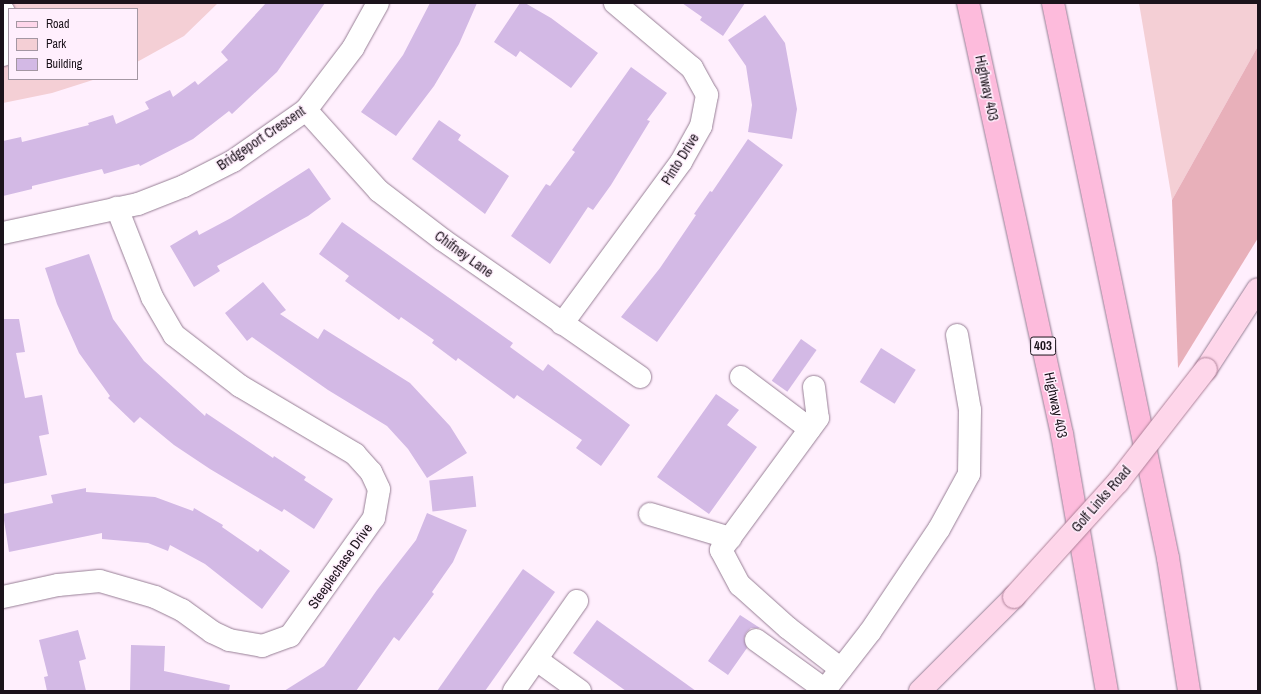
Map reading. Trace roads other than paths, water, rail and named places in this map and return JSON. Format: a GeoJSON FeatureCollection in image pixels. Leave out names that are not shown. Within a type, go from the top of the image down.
{"type":"FeatureCollection","features":[{"type":"Feature","properties":{"kind":"highway","name":"Highway 403"},"geometry":{"type":"LineString","coordinates":[[968,3],[1062,434],[1107,691]]}},
{"type":"Feature","properties":{"kind":"highway"},"geometry":{"type":"LineString","coordinates":[[1053,3],[1168,558],[1189,691]]}},
{"type":"Feature","properties":{"kind":"main road","name":"Golf Links Road"},"geometry":{"type":"LineString","coordinates":[[920,691],[1014,597],[1118,482],[1206,369],[1258,289]]}},
{"type":"Feature","properties":{"kind":"street","name":"Bridgeport Crescent"},"geometry":{"type":"LineString","coordinates":[[3,233],[138,204],[184,186],[226,164],[306,110],[353,48],[378,3]]}},
{"type":"Feature","properties":{"kind":"street","name":"Pinto Drive"},"geometry":{"type":"LineString","coordinates":[[562,324],[681,162],[701,126],[707,95],[692,68],[621,4]]}},
{"type":"Feature","properties":{"kind":"street"},"geometry":{"type":"LineString","coordinates":[[3,10],[8,22]]}},
{"type":"Feature","properties":{"kind":"street"},"geometry":{"type":"LineString","coordinates":[[3,55],[8,42]]}},
{"type":"Feature","properties":{"kind":"street","name":"Chifney Lane"},"geometry":{"type":"LineString","coordinates":[[306,110],[379,191],[443,240],[640,377]]}},
{"type":"Feature","properties":{"kind":"street","name":"Steeplechase Drive"},"geometry":{"type":"LineString","coordinates":[[3,597],[58,585],[100,582],[155,597],[182,610],[212,632],[229,640],[262,646],[290,636],[374,518],[380,489],[371,472],[355,454],[240,386],[174,335],[152,297],[118,208]]}},
{"type":"Feature","properties":{"kind":"street"},"geometry":{"type":"LineString","coordinates":[[756,640],[824,690],[870,632],[939,529],[969,474],[970,410],[957,335]]}},
{"type":"Feature","properties":{"kind":"street"},"geometry":{"type":"LineString","coordinates":[[741,377],[810,429]]}},
{"type":"Feature","properties":{"kind":"street"},"geometry":{"type":"LineString","coordinates":[[814,387],[818,418],[721,550],[740,585],[788,628],[841,669]]}},
{"type":"Feature","properties":{"kind":"street"},"geometry":{"type":"LineString","coordinates":[[650,514],[730,538]]}},
{"type":"Feature","properties":{"kind":"street"},"geometry":{"type":"LineString","coordinates":[[514,691],[577,601]]}},
{"type":"Feature","properties":{"kind":"street"},"geometry":{"type":"LineString","coordinates":[[537,660],[580,691]]}}]}
